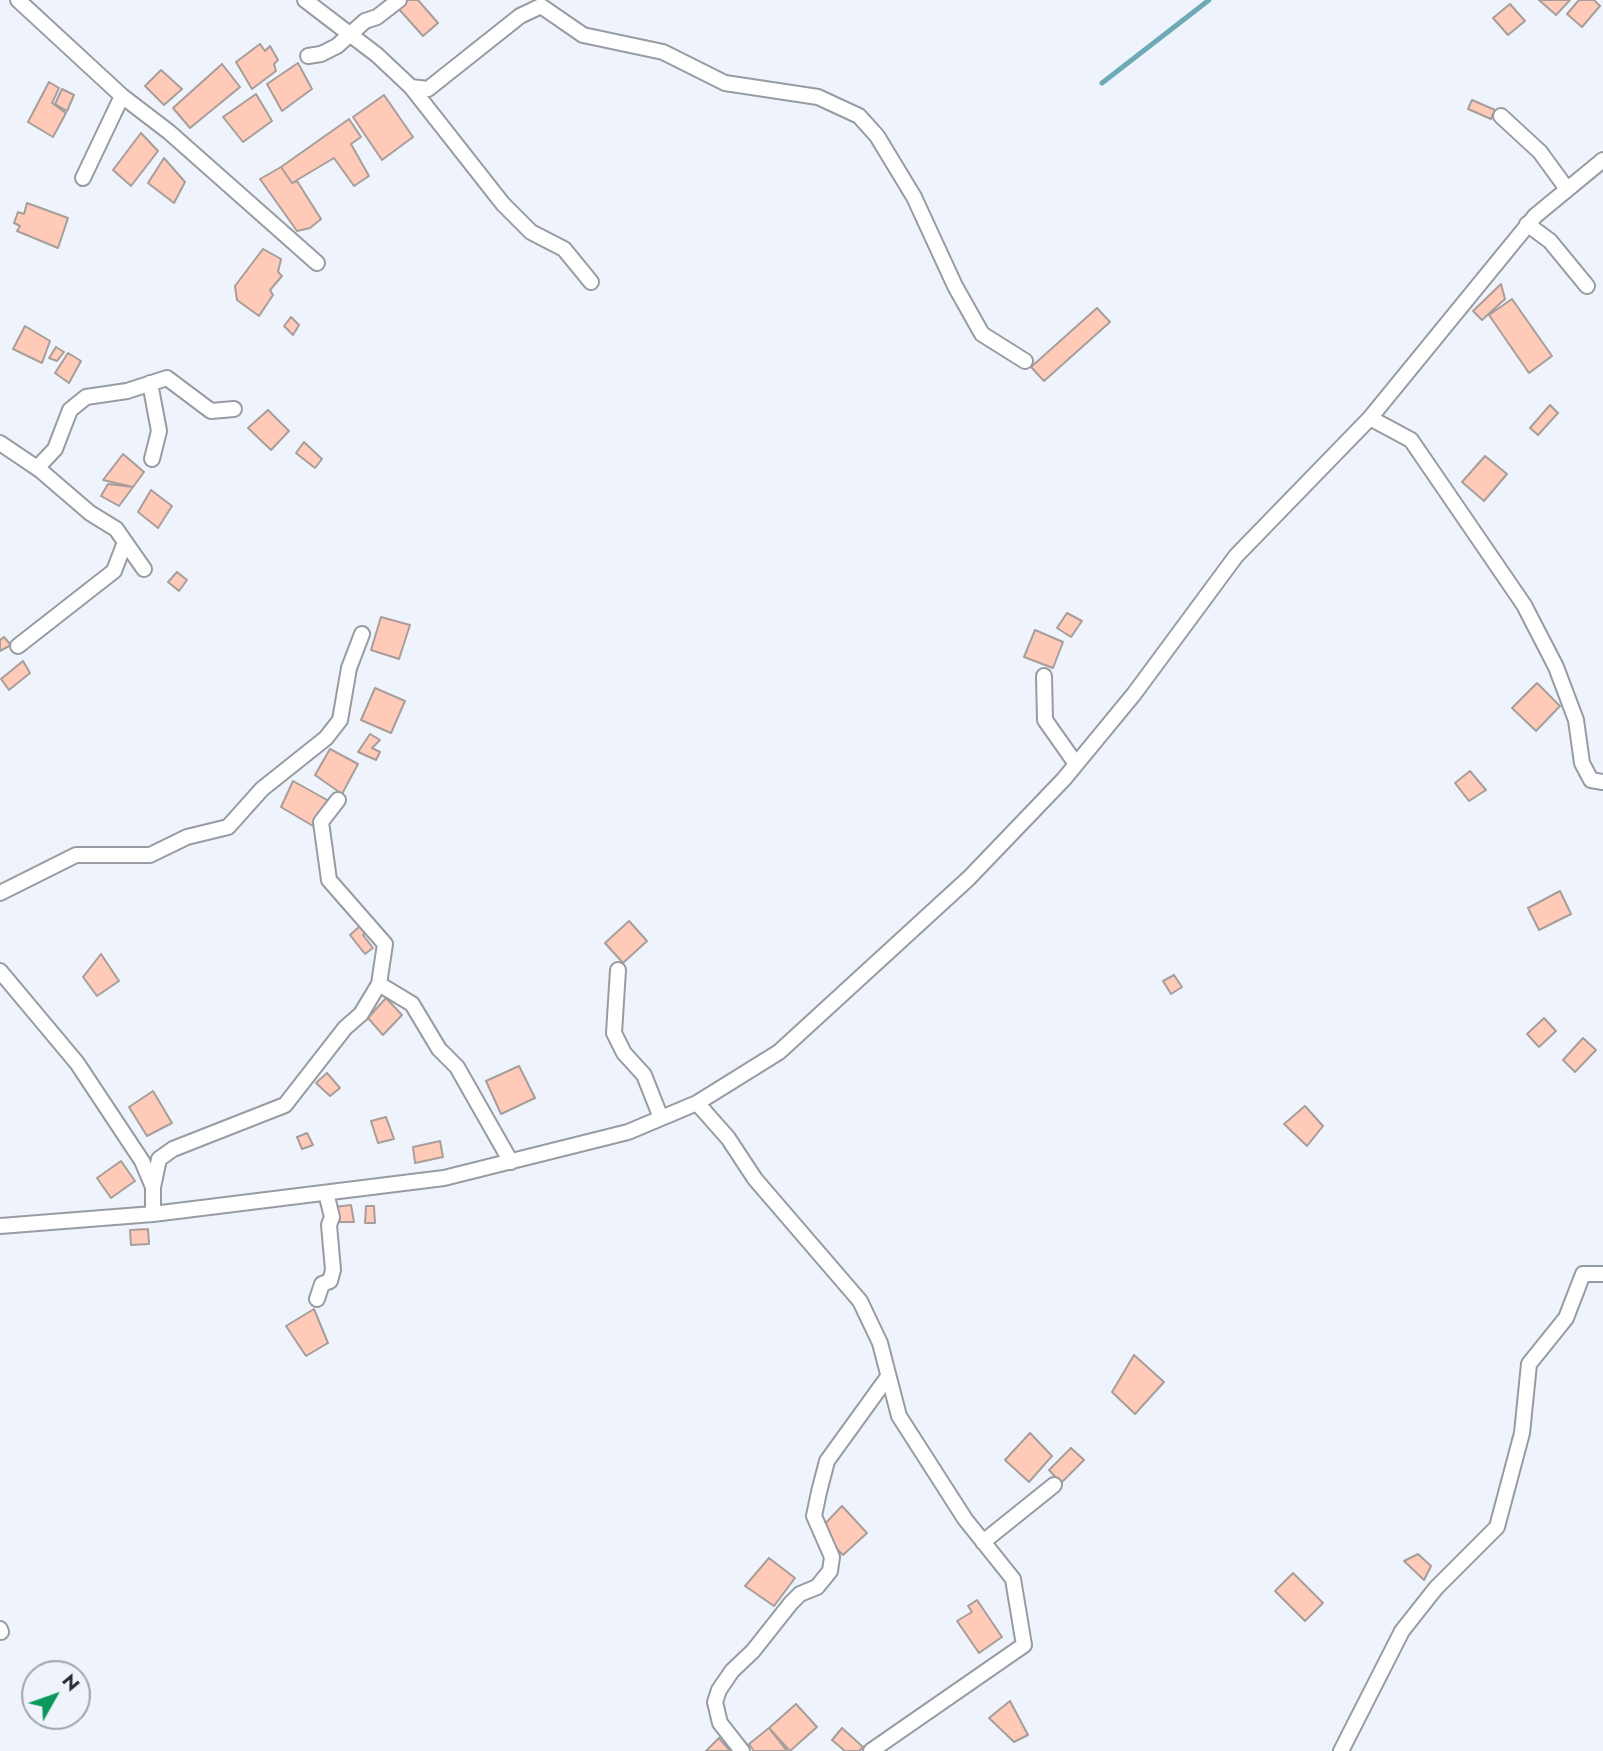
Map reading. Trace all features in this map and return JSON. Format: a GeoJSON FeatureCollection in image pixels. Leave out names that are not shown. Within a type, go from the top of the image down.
{"type":"FeatureCollection","features":[{"type":"Feature","properties":{"kind":"street"},"geometry":{"type":"LineString","coordinates":[[18,0],[122,96],[169,132],[317,263]]}},
{"type":"Feature","properties":{"kind":"street"},"geometry":{"type":"LineString","coordinates":[[305,0],[350,34],[411,87],[503,204],[531,232],[564,249],[591,282]]}},
{"type":"Feature","properties":{"kind":"street"},"geometry":{"type":"LineString","coordinates":[[308,56],[321,54],[337,46],[399,0]]}},
{"type":"Feature","properties":{"kind":"street"},"geometry":{"type":"LineString","coordinates":[[411,87],[428,89],[520,16],[544,3],[583,35],[663,52],[726,83],[818,97],[859,116],[877,136],[914,197],[955,286],[982,334],[1025,361]]}},
{"type":"Feature","properties":{"kind":"street"},"geometry":{"type":"LineString","coordinates":[[83,178],[122,96]]}},
{"type":"Feature","properties":{"kind":"street"},"geometry":{"type":"LineString","coordinates":[[1501,116],[1540,152],[1567,189]]}},
{"type":"Feature","properties":{"kind":"street"},"geometry":{"type":"LineString","coordinates":[[0,1226],[153,1214],[444,1178],[628,1132],[697,1103],[779,1052],[969,878],[1076,764],[1134,694],[1236,556],[1370,418],[1527,224],[1603,160]]}},
{"type":"Feature","properties":{"kind":"street"},"geometry":{"type":"LineString","coordinates":[[1586,173],[1603,176]]}},
{"type":"Feature","properties":{"kind":"street"},"geometry":{"type":"LineString","coordinates":[[1527,224],[1550,241],[1587,286]]}},
{"type":"Feature","properties":{"kind":"street"},"geometry":{"type":"LineString","coordinates":[[37,468],[55,449],[70,410],[86,397],[127,391],[167,378],[211,411],[234,409]]}},
{"type":"Feature","properties":{"kind":"street"},"geometry":{"type":"LineString","coordinates":[[150,383],[159,430],[152,459]]}},
{"type":"Feature","properties":{"kind":"street"},"geometry":{"type":"LineString","coordinates":[[1370,418],[1411,440],[1524,605],[1556,667],[1576,720],[1582,762],[1591,780],[1603,782]]}},
{"type":"Feature","properties":{"kind":"street"},"geometry":{"type":"LineString","coordinates":[[0,443],[37,468],[80,506],[116,529],[144,569]]}},
{"type":"Feature","properties":{"kind":"street"},"geometry":{"type":"LineString","coordinates":[[18,646],[114,571],[125,542]]}},
{"type":"Feature","properties":{"kind":"street"},"geometry":{"type":"LineString","coordinates":[[0,893],[76,855],[150,855],[187,837],[228,827],[262,789],[326,738],[340,720],[349,668],[362,634]]}},
{"type":"Feature","properties":{"kind":"street"},"geometry":{"type":"LineString","coordinates":[[1044,676],[1045,720],[1076,764]]}},
{"type":"Feature","properties":{"kind":"street"},"geometry":{"type":"LineString","coordinates":[[153,1214],[153,1187],[159,1159],[173,1149],[285,1105],[345,1028],[361,1014],[379,984],[385,944],[329,880],[321,822],[338,800]]}},
{"type":"Feature","properties":{"kind":"street"},"geometry":{"type":"LineString","coordinates":[[618,970],[614,1033],[624,1054],[644,1075],[661,1118]]}},
{"type":"Feature","properties":{"kind":"street"},"geometry":{"type":"LineString","coordinates":[[0,971],[77,1063],[142,1161],[153,1187]]}},
{"type":"Feature","properties":{"kind":"street"},"geometry":{"type":"LineString","coordinates":[[379,984],[412,1004],[439,1049],[457,1067],[511,1162]]}},
{"type":"Feature","properties":{"kind":"street"},"geometry":{"type":"LineString","coordinates":[[697,1103],[728,1138],[755,1179],[860,1301],[880,1343],[899,1416],[923,1459],[1013,1579],[1024,1645],[870,1751]]}},
{"type":"Feature","properties":{"kind":"street"},"geometry":{"type":"LineString","coordinates":[[317,1299],[322,1284],[330,1281],[333,1270],[329,1225],[332,1217],[326,1193]]}},
{"type":"Feature","properties":{"kind":"street"},"geometry":{"type":"LineString","coordinates":[[1341,1751],[1402,1631],[1436,1588],[1497,1527],[1522,1433],[1529,1364],[1566,1318],[1583,1274],[1603,1274]]}},
{"type":"Feature","properties":{"kind":"street"},"geometry":{"type":"LineString","coordinates":[[742,1751],[720,1724],[715,1702],[719,1690],[791,1602],[800,1594],[817,1587],[830,1572],[832,1557],[814,1516],[827,1461],[887,1378]]}},
{"type":"Feature","properties":{"kind":"street"},"geometry":{"type":"LineString","coordinates":[[983,1542],[1054,1485]]}},
{"type":"Feature","properties":{"kind":"building"},"geometry":{"type":"Polygon","coordinates":[[[405,0],[418,0],[438,23],[423,36],[397,7],[405,0]]]}},
{"type":"Feature","properties":{"kind":"building"},"geometry":{"type":"Polygon","coordinates":[[[1539,0],[1570,0],[1556,15],[1539,0]]]}},
{"type":"Feature","properties":{"kind":"building"},"geometry":{"type":"Polygon","coordinates":[[[1579,0],[1594,0],[1600,6],[1582,27],[1567,14],[1579,0]]]}},
{"type":"Feature","properties":{"kind":"building"},"geometry":{"type":"Polygon","coordinates":[[[1510,4],[1525,21],[1508,35],[1493,18],[1510,4]]]}},
{"type":"Feature","properties":{"kind":"building"},"geometry":{"type":"Polygon","coordinates":[[[260,44],[265,51],[270,46],[278,60],[274,64],[276,71],[252,89],[236,62],[260,44]]]}},
{"type":"Feature","properties":{"kind":"building"},"geometry":{"type":"Polygon","coordinates":[[[298,63],[312,89],[282,111],[267,84],[298,63]]]}},
{"type":"Feature","properties":{"kind":"building"},"geometry":{"type":"Polygon","coordinates":[[[222,64],[240,87],[190,128],[173,108],[222,64]]]}},
{"type":"Feature","properties":{"kind":"building"},"geometry":{"type":"Polygon","coordinates":[[[161,70],[182,89],[164,105],[145,86],[161,70]]]}},
{"type":"Feature","properties":{"kind":"building"},"geometry":{"type":"Polygon","coordinates":[[[49,82],[59,88],[52,103],[66,113],[53,137],[28,122],[49,82]]]}},
{"type":"Feature","properties":{"kind":"building"},"geometry":{"type":"Polygon","coordinates":[[[62,89],[74,95],[67,111],[55,104],[62,89]]]}},
{"type":"Feature","properties":{"kind":"building"},"geometry":{"type":"Polygon","coordinates":[[[256,94],[272,121],[243,142],[223,117],[256,94]]]}},
{"type":"Feature","properties":{"kind":"building"},"geometry":{"type":"Polygon","coordinates":[[[384,95],[413,137],[382,160],[353,117],[384,95]]]}},
{"type":"Feature","properties":{"kind":"building"},"geometry":{"type":"Polygon","coordinates":[[[1472,100],[1495,110],[1491,119],[1468,109],[1472,100]]]}},
{"type":"Feature","properties":{"kind":"building"},"geometry":{"type":"Polygon","coordinates":[[[349,119],[361,137],[351,144],[369,176],[354,186],[334,158],[292,183],[281,167],[349,119]]]}},
{"type":"Feature","properties":{"kind":"building"},"geometry":{"type":"Polygon","coordinates":[[[141,133],[158,151],[131,186],[113,170],[141,133]]]}},
{"type":"Feature","properties":{"kind":"building"},"geometry":{"type":"Polygon","coordinates":[[[164,158],[185,182],[174,203],[148,183],[164,158]]]}},
{"type":"Feature","properties":{"kind":"building"},"geometry":{"type":"Polygon","coordinates":[[[281,167],[292,183],[297,181],[321,219],[310,228],[297,231],[260,179],[281,167]]]}},
{"type":"Feature","properties":{"kind":"building"},"geometry":{"type":"Polygon","coordinates":[[[27,203],[68,218],[58,248],[17,231],[20,226],[14,223],[18,212],[24,214],[27,203]]]}},
{"type":"Feature","properties":{"kind":"building"},"geometry":{"type":"Polygon","coordinates":[[[263,249],[281,259],[278,272],[282,276],[270,290],[273,295],[259,316],[237,300],[235,286],[263,249]]]}},
{"type":"Feature","properties":{"kind":"building"},"geometry":{"type":"Polygon","coordinates":[[[1501,284],[1505,299],[1482,320],[1473,311],[1501,284]]]}},
{"type":"Feature","properties":{"kind":"building"},"geometry":{"type":"Polygon","coordinates":[[[1512,299],[1552,356],[1529,373],[1489,315],[1512,299]]]}},
{"type":"Feature","properties":{"kind":"building"},"geometry":{"type":"Polygon","coordinates":[[[1097,308],[1110,322],[1044,381],[1031,367],[1097,308]]]}},
{"type":"Feature","properties":{"kind":"building"},"geometry":{"type":"Polygon","coordinates":[[[291,317],[299,325],[293,335],[284,326],[291,317]]]}},
{"type":"Feature","properties":{"kind":"building"},"geometry":{"type":"Polygon","coordinates":[[[25,326],[50,341],[42,363],[13,349],[25,326]]]}},
{"type":"Feature","properties":{"kind":"building"},"geometry":{"type":"Polygon","coordinates":[[[56,347],[64,352],[57,361],[49,358],[56,347]]]}},
{"type":"Feature","properties":{"kind":"building"},"geometry":{"type":"Polygon","coordinates":[[[68,353],[81,361],[69,383],[55,373],[68,353]]]}},
{"type":"Feature","properties":{"kind":"building"},"geometry":{"type":"Polygon","coordinates":[[[1550,405],[1558,413],[1538,435],[1530,428],[1550,405]]]}},
{"type":"Feature","properties":{"kind":"building"},"geometry":{"type":"Polygon","coordinates":[[[268,410],[289,431],[271,450],[248,428],[268,410]]]}},
{"type":"Feature","properties":{"kind":"building"},"geometry":{"type":"Polygon","coordinates":[[[304,442],[322,459],[315,468],[296,453],[304,442]]]}},
{"type":"Feature","properties":{"kind":"building"},"geometry":{"type":"Polygon","coordinates":[[[123,454],[144,472],[133,487],[103,480],[123,454]]]}},
{"type":"Feature","properties":{"kind":"building"},"geometry":{"type":"Polygon","coordinates":[[[1485,456],[1507,474],[1484,501],[1462,482],[1485,456]]]}},
{"type":"Feature","properties":{"kind":"building"},"geometry":{"type":"Polygon","coordinates":[[[108,484],[133,487],[119,506],[101,496],[108,484]]]}},
{"type":"Feature","properties":{"kind":"building"},"geometry":{"type":"Polygon","coordinates":[[[151,490],[172,506],[158,528],[138,512],[151,490]]]}},
{"type":"Feature","properties":{"kind":"building"},"geometry":{"type":"Polygon","coordinates":[[[177,572],[187,580],[179,591],[168,582],[177,572]]]}},
{"type":"Feature","properties":{"kind":"building"},"geometry":{"type":"Polygon","coordinates":[[[1067,613],[1082,621],[1071,637],[1057,628],[1067,613]]]}},
{"type":"Feature","properties":{"kind":"building"},"geometry":{"type":"Polygon","coordinates":[[[381,617],[410,625],[399,659],[371,650],[381,617]]]}},
{"type":"Feature","properties":{"kind":"building"},"geometry":{"type":"Polygon","coordinates":[[[1035,630],[1063,642],[1053,668],[1024,657],[1035,630]]]}},
{"type":"Feature","properties":{"kind":"building"},"geometry":{"type":"Polygon","coordinates":[[[4,637],[11,645],[0,651],[0,640],[4,637]]]}},
{"type":"Feature","properties":{"kind":"building"},"geometry":{"type":"Polygon","coordinates":[[[23,661],[30,673],[9,690],[1,679],[23,661]]]}},
{"type":"Feature","properties":{"kind":"building"},"geometry":{"type":"Polygon","coordinates":[[[1537,683],[1560,706],[1536,731],[1512,708],[1537,683]]]}},
{"type":"Feature","properties":{"kind":"building"},"geometry":{"type":"Polygon","coordinates":[[[375,688],[405,701],[391,733],[361,720],[375,688]]]}},
{"type":"Feature","properties":{"kind":"building"},"geometry":{"type":"Polygon","coordinates":[[[370,734],[380,740],[372,748],[380,752],[376,760],[358,752],[370,734]]]}},
{"type":"Feature","properties":{"kind":"building"},"geometry":{"type":"Polygon","coordinates":[[[330,749],[358,764],[342,794],[315,775],[330,749]]]}},
{"type":"Feature","properties":{"kind":"building"},"geometry":{"type":"Polygon","coordinates":[[[1470,771],[1486,790],[1469,801],[1455,783],[1470,771]]]}},
{"type":"Feature","properties":{"kind":"building"},"geometry":{"type":"Polygon","coordinates":[[[293,781],[329,801],[313,826],[281,807],[293,781]]]}},
{"type":"Feature","properties":{"kind":"building"},"geometry":{"type":"Polygon","coordinates":[[[1560,891],[1571,914],[1539,930],[1528,908],[1560,891]]]}},
{"type":"Feature","properties":{"kind":"building"},"geometry":{"type":"Polygon","coordinates":[[[629,921],[647,941],[623,963],[605,943],[629,921]]]}},
{"type":"Feature","properties":{"kind":"building"},"geometry":{"type":"Polygon","coordinates":[[[360,926],[367,933],[363,935],[373,948],[365,954],[350,935],[360,926]]]}},
{"type":"Feature","properties":{"kind":"building"},"geometry":{"type":"Polygon","coordinates":[[[101,954],[119,981],[97,996],[83,977],[101,954]]]}},
{"type":"Feature","properties":{"kind":"building"},"geometry":{"type":"Polygon","coordinates":[[[1174,975],[1182,987],[1171,994],[1163,981],[1174,975]]]}},
{"type":"Feature","properties":{"kind":"building"},"geometry":{"type":"Polygon","coordinates":[[[386,998],[402,1015],[383,1035],[368,1018],[386,998]]]}},
{"type":"Feature","properties":{"kind":"building"},"geometry":{"type":"Polygon","coordinates":[[[1544,1018],[1556,1031],[1539,1047],[1527,1034],[1544,1018]]]}},
{"type":"Feature","properties":{"kind":"building"},"geometry":{"type":"Polygon","coordinates":[[[1583,1038],[1596,1050],[1575,1072],[1563,1060],[1583,1038]]]}},
{"type":"Feature","properties":{"kind":"building"},"geometry":{"type":"Polygon","coordinates":[[[519,1066],[535,1098],[501,1114],[486,1081],[519,1066]]]}},
{"type":"Feature","properties":{"kind":"building"},"geometry":{"type":"Polygon","coordinates":[[[327,1073],[340,1088],[330,1096],[316,1083],[327,1073]]]}},
{"type":"Feature","properties":{"kind":"building"},"geometry":{"type":"Polygon","coordinates":[[[153,1091],[172,1123],[147,1136],[129,1107],[153,1091]]]}},
{"type":"Feature","properties":{"kind":"building"},"geometry":{"type":"Polygon","coordinates":[[[1305,1106],[1323,1126],[1307,1146],[1284,1124],[1305,1106]]]}},
{"type":"Feature","properties":{"kind":"building"},"geometry":{"type":"Polygon","coordinates":[[[386,1117],[394,1139],[378,1143],[371,1121],[386,1117]]]}},
{"type":"Feature","properties":{"kind":"building"},"geometry":{"type":"Polygon","coordinates":[[[307,1133],[313,1145],[302,1149],[297,1137],[307,1133]]]}},
{"type":"Feature","properties":{"kind":"building"},"geometry":{"type":"Polygon","coordinates":[[[440,1141],[443,1157],[415,1163],[413,1147],[440,1141]]]}},
{"type":"Feature","properties":{"kind":"building"},"geometry":{"type":"Polygon","coordinates":[[[121,1161],[135,1181],[111,1198],[97,1178],[121,1161]]]}},
{"type":"Feature","properties":{"kind":"building"},"geometry":{"type":"Polygon","coordinates":[[[351,1205],[354,1222],[337,1222],[335,1207],[351,1205]]]}},
{"type":"Feature","properties":{"kind":"building"},"geometry":{"type":"Polygon","coordinates":[[[366,1206],[374,1206],[375,1223],[365,1223],[366,1206]]]}},
{"type":"Feature","properties":{"kind":"building"},"geometry":{"type":"Polygon","coordinates":[[[148,1229],[149,1244],[131,1245],[130,1230],[148,1229]]]}},
{"type":"Feature","properties":{"kind":"building"},"geometry":{"type":"Polygon","coordinates":[[[314,1309],[328,1343],[306,1356],[286,1326],[314,1309]]]}},
{"type":"Feature","properties":{"kind":"building"},"geometry":{"type":"Polygon","coordinates":[[[1134,1355],[1164,1382],[1135,1414],[1112,1392],[1134,1355]]]}},
{"type":"Feature","properties":{"kind":"building"},"geometry":{"type":"Polygon","coordinates":[[[1030,1433],[1052,1456],[1029,1482],[1005,1460],[1030,1433]]]}},
{"type":"Feature","properties":{"kind":"building"},"geometry":{"type":"Polygon","coordinates":[[[1071,1448],[1084,1460],[1061,1483],[1049,1470],[1071,1448]]]}},
{"type":"Feature","properties":{"kind":"building"},"geometry":{"type":"Polygon","coordinates":[[[842,1506],[867,1533],[843,1555],[818,1531],[842,1506]]]}},
{"type":"Feature","properties":{"kind":"building"},"geometry":{"type":"Polygon","coordinates":[[[1418,1554],[1431,1566],[1424,1580],[1404,1561],[1418,1554]]]}},
{"type":"Feature","properties":{"kind":"building"},"geometry":{"type":"Polygon","coordinates":[[[769,1558],[795,1578],[774,1606],[745,1586],[769,1558]]]}},
{"type":"Feature","properties":{"kind":"building"},"geometry":{"type":"Polygon","coordinates":[[[1293,1573],[1323,1603],[1305,1621],[1275,1591],[1293,1573]]]}},
{"type":"Feature","properties":{"kind":"building"},"geometry":{"type":"Polygon","coordinates":[[[977,1600],[1002,1637],[979,1653],[957,1621],[972,1612],[968,1606],[977,1600]]]}},
{"type":"Feature","properties":{"kind":"building"},"geometry":{"type":"Polygon","coordinates":[[[1010,1701],[1028,1735],[1014,1742],[989,1718],[1010,1701]]]}},
{"type":"Feature","properties":{"kind":"building"},"geometry":{"type":"Polygon","coordinates":[[[796,1704],[817,1727],[790,1751],[769,1728],[796,1704]]]}},
{"type":"Feature","properties":{"kind":"building"},"geometry":{"type":"Polygon","coordinates":[[[769,1728],[787,1751],[754,1751],[749,1744],[769,1728]]]}},
{"type":"Feature","properties":{"kind":"building"},"geometry":{"type":"Polygon","coordinates":[[[842,1728],[863,1747],[859,1751],[845,1751],[832,1740],[842,1728]]]}},
{"type":"Feature","properties":{"kind":"building"},"geometry":{"type":"Polygon","coordinates":[[[719,1738],[730,1751],[706,1751],[719,1738]]]}},
{"type":"Feature","properties":{"kind":"waterway"},"geometry":{"type":"LineString","coordinates":[[1102,83],[1209,0]]}}]}
